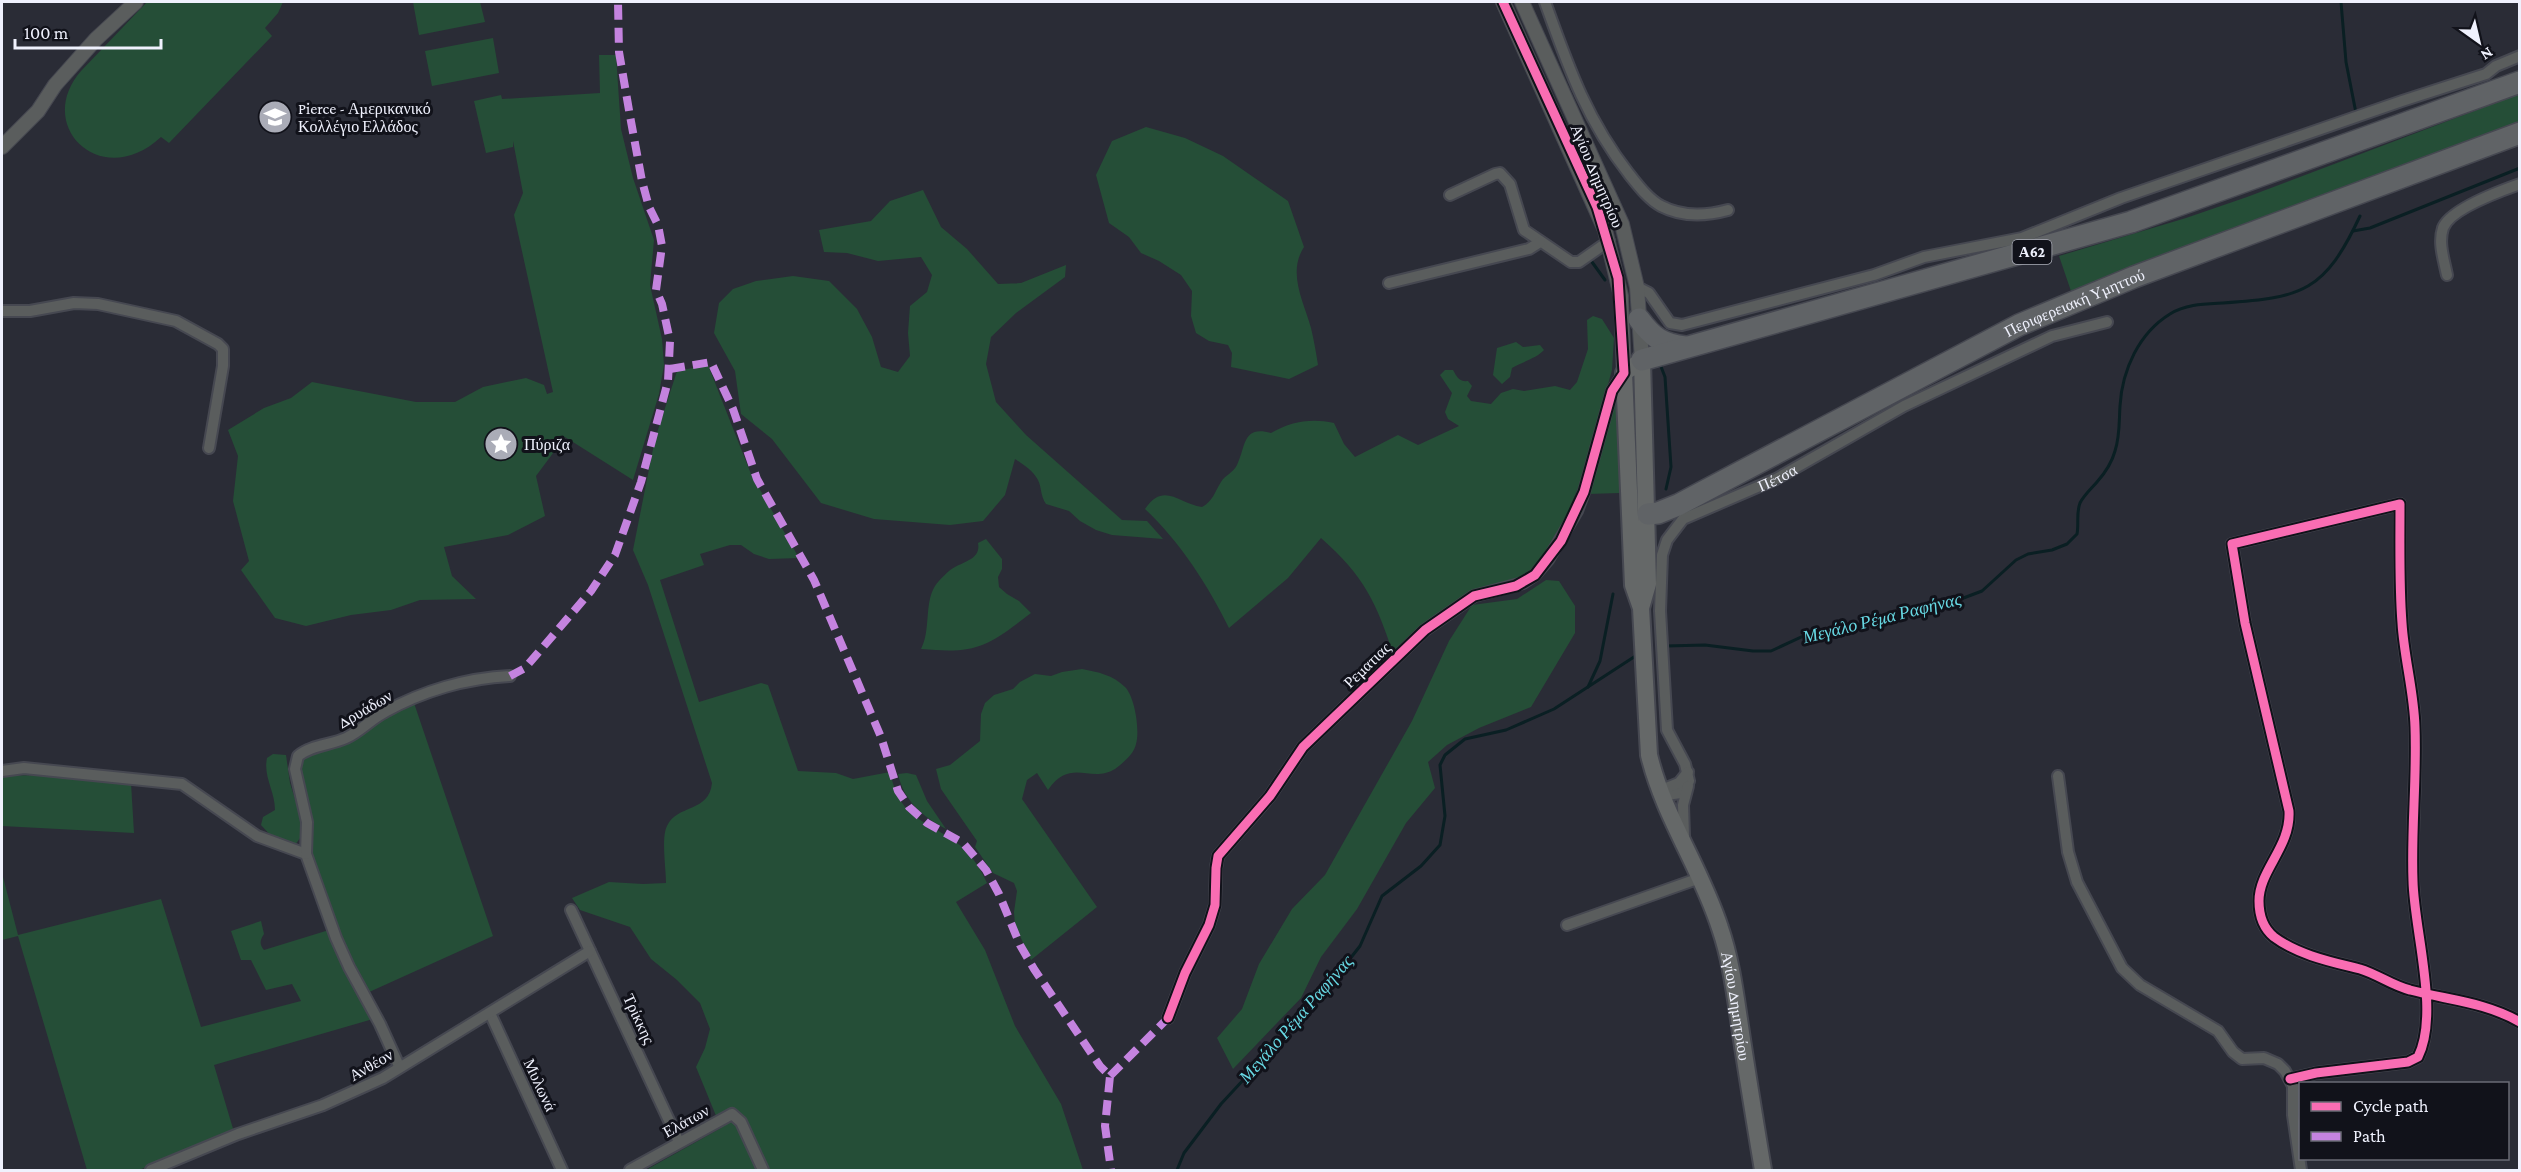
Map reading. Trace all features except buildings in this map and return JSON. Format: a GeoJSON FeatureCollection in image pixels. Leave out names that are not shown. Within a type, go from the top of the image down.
{"type":"FeatureCollection","features":[{"type":"Feature","properties":{"kind":"highway","name":"Α62"},"geometry":{"type":"LineString","coordinates":[[1686,347],[2131,222],[2520,82]]}},
{"type":"Feature","properties":{"kind":"highway","name":"Περιφερειακή Υμηττού"},"geometry":{"type":"LineString","coordinates":[[1639,514],[1658,513],[1684,502],[2019,325],[2057,308],[2145,272],[2520,133]]}},
{"type":"Feature","properties":{"kind":"highway"},"geometry":{"type":"LineString","coordinates":[[1639,319],[1650,334],[1662,343],[1686,347]]}},
{"type":"Feature","properties":{"kind":"highway"},"geometry":{"type":"LineString","coordinates":[[1642,360],[1686,347]]}},
{"type":"Feature","properties":{"kind":"main road"},"geometry":{"type":"LineString","coordinates":[[1642,360],[1623,373],[1648,584],[1641,608],[1645,716],[1649,755],[1659,791],[1685,848]]}},
{"type":"Feature","properties":{"kind":"main road","name":"Αγίου Δημητρίου"},"geometry":{"type":"LineString","coordinates":[[1639,514],[1645,435],[1642,360]]}},
{"type":"Feature","properties":{"kind":"main road","name":"Αγίου Δημητρίου"},"geometry":{"type":"LineString","coordinates":[[1685,848],[1714,911],[1728,955],[1763,1170]]}},
{"type":"Feature","properties":{"kind":"street"},"geometry":{"type":"LineString","coordinates":[[2,147],[38,111],[55,85],[96,39],[136,2]]}},
{"type":"Feature","properties":{"kind":"street","name":"Αγίου Δημητρίου"},"geometry":{"type":"LineString","coordinates":[[1503,2],[1597,207],[1609,241],[1621,296],[1623,373]]}},
{"type":"Feature","properties":{"kind":"street","name":"Αγίου Δημητρίου"},"geometry":{"type":"LineString","coordinates":[[1522,2],[1612,200],[1629,249],[1637,287],[1642,360]]}},
{"type":"Feature","properties":{"kind":"street"},"geometry":{"type":"LineString","coordinates":[[1545,2],[1590,116],[1618,160],[1640,187],[1659,205],[1671,210],[1698,215],[1728,210]]}},
{"type":"Feature","properties":{"kind":"street"},"geometry":{"type":"LineString","coordinates":[[1637,287],[1649,294],[1670,323],[1682,325],[1874,275],[1924,257],[2022,238],[2121,198],[2486,74],[2496,66],[2520,56]]}},
{"type":"Feature","properties":{"kind":"street"},"geometry":{"type":"LineString","coordinates":[[2481,96],[2486,74]]}},
{"type":"Feature","properties":{"kind":"street"},"geometry":{"type":"LineString","coordinates":[[1450,195],[1495,174],[1504,175],[1510,184],[1522,226],[1528,234],[1540,242],[1574,263],[1609,241]]}},
{"type":"Feature","properties":{"kind":"street"},"geometry":{"type":"LineString","coordinates":[[2447,275],[2441,246],[2442,230],[2447,220],[2498,192],[2520,184]]}},
{"type":"Feature","properties":{"kind":"street"},"geometry":{"type":"LineString","coordinates":[[1389,283],[1529,249],[1540,242]]}},
{"type":"Feature","properties":{"kind":"street"},"geometry":{"type":"LineString","coordinates":[[2,311],[30,311],[74,303],[98,304],[176,321],[218,344],[223,349],[223,366],[208,448]]}},
{"type":"Feature","properties":{"kind":"street","name":"Πέτσα"},"geometry":{"type":"LineString","coordinates":[[1689,776],[1672,743],[1665,717],[1660,611],[1662,555],[1667,540],[1683,519],[1776,478],[1904,406],[2052,336],[2107,322]]}},
{"type":"Feature","properties":{"kind":"street","name":"Ρεματιας"},"geometry":{"type":"LineString","coordinates":[[1168,1018],[1185,973],[1209,926],[1215,905],[1218,856],[1270,796],[1303,747],[1425,630],[1474,596],[1522,584],[1535,575],[1548,560],[1577,511],[1612,392],[1623,373]]}},
{"type":"Feature","properties":{"kind":"street"},"geometry":{"type":"LineString","coordinates":[[2290,1079],[2306,1074],[2400,1064],[2414,1059],[2421,1051],[2427,994],[2413,881],[2415,723],[2402,624],[2400,504],[2232,544],[2245,623],[2289,811],[2290,827],[2265,877],[2259,899],[2263,924],[2274,937],[2294,948],[2367,971],[2407,990],[2427,994],[2485,1006],[2520,1022]]}},
{"type":"Feature","properties":{"kind":"street","name":"Δρυάδων"},"geometry":{"type":"LineString","coordinates":[[306,854],[307,822],[295,769],[298,756],[314,748],[346,738],[386,711],[414,699],[471,680],[510,676]]}},
{"type":"Feature","properties":{"kind":"street"},"geometry":{"type":"LineString","coordinates":[[2,771],[24,768],[182,784],[256,836],[306,854],[336,938],[399,1066]]}},
{"type":"Feature","properties":{"kind":"street"},"geometry":{"type":"LineString","coordinates":[[1659,791],[1689,776]]}},
{"type":"Feature","properties":{"kind":"street"},"geometry":{"type":"LineString","coordinates":[[1685,848],[1682,817],[1689,776]]}},
{"type":"Feature","properties":{"kind":"street"},"geometry":{"type":"LineString","coordinates":[[2058,776],[2068,852],[2077,882],[2122,968],[2140,985],[2218,1031],[2233,1052],[2242,1059],[2264,1058],[2273,1061],[2285,1071],[2293,1086],[2293,1115],[2299,1156]]}},
{"type":"Feature","properties":{"kind":"street"},"geometry":{"type":"LineString","coordinates":[[1567,925],[1700,878]]}},
{"type":"Feature","properties":{"kind":"street","name":"Τρίκκης"},"geometry":{"type":"LineString","coordinates":[[571,910],[679,1142]]}},
{"type":"Feature","properties":{"kind":"street","name":"Ανθέον"},"geometry":{"type":"LineString","coordinates":[[151,1170],[238,1134],[354,1092],[383,1078],[399,1066],[590,951]]}},
{"type":"Feature","properties":{"kind":"street","name":"Μυλωνά"},"geometry":{"type":"LineString","coordinates":[[490,1013],[562,1170]]}},
{"type":"Feature","properties":{"kind":"street","name":"Ελάτων"},"geometry":{"type":"LineString","coordinates":[[630,1170],[732,1114],[741,1122],[763,1170]]}},
{"type":"Feature","properties":{"kind":"green space"},"geometry":{"type":"Polygon","coordinates":[[[147,2],[283,2],[278,13],[265,28],[272,36],[169,143],[161,137],[139,152],[117,158],[97,155],[81,145],[70,131],[65,112],[68,92],[81,71],[147,2]]]}},
{"type":"Feature","properties":{"kind":"green space"},"geometry":{"type":"Polygon","coordinates":[[[413,2],[480,2],[485,22],[419,35],[413,2]]]}},
{"type":"Feature","properties":{"kind":"green space"},"geometry":{"type":"Polygon","coordinates":[[[493,38],[499,73],[432,86],[425,51],[493,38]]]}},
{"type":"Feature","properties":{"kind":"green space"},"geometry":{"type":"Polygon","coordinates":[[[599,55],[616,55],[621,129],[633,178],[654,240],[650,285],[662,339],[664,365],[659,394],[633,480],[565,437],[536,476],[545,516],[508,535],[444,547],[452,576],[476,599],[420,600],[391,610],[351,615],[306,626],[275,618],[241,570],[249,561],[233,501],[238,456],[228,430],[264,408],[291,398],[312,382],[416,402],[455,402],[483,387],[526,378],[544,385],[547,394],[553,392],[514,215],[523,193],[513,141],[513,147],[486,153],[474,101],[501,95],[502,99],[600,93],[599,55]]]}},
{"type":"Feature","properties":{"kind":"green space"},"geometry":{"type":"Polygon","coordinates":[[[2519,94],[2519,124],[2072,294],[2059,256],[2247,197],[2519,94]]]}},
{"type":"Feature","properties":{"kind":"green space"},"geometry":{"type":"Polygon","coordinates":[[[1146,127],[1185,138],[1223,156],[1288,201],[1304,247],[1297,267],[1298,288],[1311,328],[1318,365],[1289,379],[1231,367],[1232,353],[1228,345],[1209,341],[1196,333],[1191,316],[1192,291],[1181,275],[1141,253],[1129,237],[1109,223],[1096,175],[1112,141],[1146,127]]]}},
{"type":"Feature","properties":{"kind":"green space"},"geometry":{"type":"Polygon","coordinates":[[[923,190],[941,227],[967,249],[998,284],[1021,283],[1066,265],[1065,277],[1016,313],[991,337],[986,364],[996,402],[1026,435],[1122,520],[1147,521],[1163,539],[1112,535],[1096,530],[1080,521],[1069,511],[1046,504],[1036,476],[1015,459],[1005,495],[983,521],[950,525],[874,519],[821,503],[772,439],[741,414],[735,371],[714,333],[719,303],[733,289],[756,281],[793,276],[829,281],[857,309],[872,337],[881,367],[898,372],[910,356],[908,333],[910,306],[927,292],[932,275],[921,257],[878,261],[847,253],[824,252],[819,230],[871,221],[890,201],[923,190]]]}},
{"type":"Feature","properties":{"kind":"green space"},"geometry":{"type":"Polygon","coordinates":[[[1593,316],[1602,319],[1614,338],[1612,370],[1582,478],[1563,525],[1535,567],[1523,577],[1512,583],[1478,590],[1394,656],[1375,605],[1359,578],[1321,538],[1288,578],[1229,628],[1192,565],[1170,535],[1145,509],[1159,496],[1165,495],[1202,507],[1206,505],[1223,480],[1235,468],[1246,439],[1255,432],[1271,433],[1302,422],[1334,423],[1344,444],[1355,457],[1398,435],[1418,445],[1459,426],[1448,419],[1445,412],[1452,393],[1440,375],[1445,370],[1453,370],[1460,380],[1468,381],[1472,386],[1467,396],[1471,401],[1491,404],[1501,393],[1513,389],[1524,391],[1555,386],[1570,390],[1577,382],[1588,349],[1587,320],[1593,316]]]}},
{"type":"Feature","properties":{"kind":"green space"},"geometry":{"type":"Polygon","coordinates":[[[1516,342],[1523,347],[1540,345],[1544,350],[1512,368],[1510,377],[1502,384],[1493,375],[1497,348],[1516,342]]]}},
{"type":"Feature","properties":{"kind":"green space"},"geometry":{"type":"Polygon","coordinates":[[[708,365],[751,474],[799,558],[769,559],[754,554],[741,545],[730,545],[700,554],[704,565],[660,580],[699,702],[761,683],[768,685],[798,771],[836,773],[853,779],[890,772],[901,801],[908,810],[949,837],[969,854],[987,883],[956,902],[985,950],[1015,1026],[1061,1104],[1083,1170],[646,1170],[721,1128],[696,1067],[705,1048],[710,1029],[700,1003],[651,959],[630,927],[580,910],[572,898],[609,882],[666,883],[664,845],[667,826],[678,814],[699,804],[710,793],[712,783],[648,585],[633,550],[655,439],[677,371],[708,365]]]}},
{"type":"Feature","properties":{"kind":"green space"},"geometry":{"type":"Polygon","coordinates":[[[1617,392],[1620,493],[1587,494],[1601,437],[1617,392]]]}},
{"type":"Feature","properties":{"kind":"green space"},"geometry":{"type":"Polygon","coordinates":[[[986,539],[1002,559],[1002,569],[998,577],[999,587],[1031,613],[1003,634],[981,646],[956,650],[921,649],[935,586],[950,570],[975,556],[978,543],[986,539]]]}},
{"type":"Feature","properties":{"kind":"green space"},"geometry":{"type":"Polygon","coordinates":[[[1546,580],[1559,581],[1575,606],[1575,633],[1531,707],[1479,728],[1447,745],[1428,762],[1435,788],[1406,823],[1357,909],[1321,957],[1301,998],[1233,1069],[1217,1038],[1242,1009],[1259,964],[1292,909],[1325,875],[1412,721],[1449,641],[1472,605],[1517,599],[1546,580]]]}},
{"type":"Feature","properties":{"kind":"green space"},"geometry":{"type":"Polygon","coordinates":[[[1082,669],[1110,677],[1129,692],[1137,723],[1137,738],[1135,748],[1128,758],[1106,773],[1065,775],[1056,780],[1048,790],[1037,773],[1027,780],[1022,799],[1097,907],[1031,960],[1015,925],[1017,891],[1014,883],[993,873],[975,847],[977,841],[941,789],[936,769],[950,765],[980,741],[981,714],[985,703],[994,695],[1013,689],[1020,682],[1035,674],[1051,676],[1082,669]]]}},
{"type":"Feature","properties":{"kind":"green space"},"geometry":{"type":"Polygon","coordinates":[[[414,703],[493,936],[367,993],[351,964],[310,853],[298,771],[302,757],[344,745],[399,709],[414,703]]]}},
{"type":"Feature","properties":{"kind":"green space"},"geometry":{"type":"Polygon","coordinates":[[[273,754],[286,755],[290,783],[302,821],[303,834],[295,845],[274,839],[261,825],[263,817],[275,810],[266,765],[267,758],[273,754]]]}},
{"type":"Feature","properties":{"kind":"green space"},"geometry":{"type":"Polygon","coordinates":[[[898,774],[916,775],[927,801],[946,829],[929,819],[909,800],[898,774]]]}},
{"type":"Feature","properties":{"kind":"green space"},"geometry":{"type":"Polygon","coordinates":[[[36,775],[131,783],[134,833],[2,826],[2,776],[36,775]]]}},
{"type":"Feature","properties":{"kind":"green space"},"geometry":{"type":"Polygon","coordinates":[[[2,873],[18,935],[161,899],[201,1027],[301,1001],[292,984],[266,990],[251,960],[241,960],[231,931],[261,921],[264,934],[261,944],[264,950],[329,930],[353,987],[373,1019],[214,1065],[234,1132],[139,1170],[87,1170],[18,936],[2,940],[2,873]]]}},
{"type":"Feature","properties":{"kind":"waterway","name":"Μεγάλο Ρέμα Ραφήνας"},"geometry":{"type":"LineString","coordinates":[[2341,2],[2346,62],[2356,113]]}},
{"type":"Feature","properties":{"kind":"waterway"},"geometry":{"type":"LineString","coordinates":[[2353,231],[2370,228],[2520,168]]}},
{"type":"Feature","properties":{"kind":"waterway","name":"Μεγάλο Ρέμα Ραφήνας"},"geometry":{"type":"LineString","coordinates":[[1666,646],[1705,645],[1771,651],[1812,632],[1865,624],[1945,605],[1982,591],[2016,560],[2028,554],[2052,550],[2067,544],[2077,534],[2080,503],[2100,479],[2114,455],[2118,440],[2124,379],[2134,354],[2149,331],[2170,314],[2189,306],[2273,298],[2308,286],[2335,261],[2360,216]]}},
{"type":"Feature","properties":{"kind":"waterway"},"geometry":{"type":"LineString","coordinates":[[1592,262],[1605,280]]}},
{"type":"Feature","properties":{"kind":"waterway"},"geometry":{"type":"LineString","coordinates":[[1660,364],[1665,377],[1671,467],[1666,489]]}},
{"type":"Feature","properties":{"kind":"waterway"},"geometry":{"type":"LineString","coordinates":[[1588,687],[1600,661],[1613,594]]}},
{"type":"Feature","properties":{"kind":"waterway","name":"Μεγάλο Ρέμα Ραφήνας"},"geometry":{"type":"LineString","coordinates":[[1177,1170],[1184,1153],[1221,1104],[1320,997],[1360,946],[1382,896],[1421,866],[1440,845],[1445,816],[1440,765],[1445,755],[1465,739],[1506,730],[1554,709],[1637,655]]}},
{"type":"Feature","properties":{"kind":"marked path"},"geometry":{"type":"LineString","coordinates":[[510,676],[525,668],[591,591],[615,555],[641,482],[668,381],[670,341],[662,304],[656,290],[662,246],[658,225],[649,207],[642,181],[630,116],[619,52],[618,2]]}},
{"type":"Feature","properties":{"kind":"marked path"},"geometry":{"type":"LineString","coordinates":[[670,369],[711,362],[733,409],[757,479],[814,580],[881,737],[898,791],[909,807],[927,823],[963,843],[986,870],[999,894],[1020,945],[1034,969],[1100,1066],[1110,1076],[1105,1126],[1111,1170]]}},
{"type":"Feature","properties":{"kind":"marked path"},"geometry":{"type":"LineString","coordinates":[[1110,1076],[1168,1018]]}},
{"type":"Feature","properties":{"kind":"cycle path"},"geometry":{"type":"LineString","coordinates":[[1168,1018],[1185,973],[1209,925],[1215,905],[1218,856],[1270,796],[1303,747],[1425,630],[1474,596],[1516,586],[1535,575],[1561,541],[1584,492],[1612,391],[1624,373],[1618,278],[1597,207],[1503,2]]}},
{"type":"Feature","properties":{"kind":"cycle path"},"geometry":{"type":"LineString","coordinates":[[2290,1079],[2316,1073],[2408,1062],[2418,1057],[2424,1039],[2427,1018],[2426,995],[2424,971],[2414,901],[2413,881],[2415,727],[2402,623],[2400,504],[2232,544],[2245,623],[2289,811],[2285,836],[2260,890],[2259,906],[2264,925],[2274,937],[2304,953],[2366,971],[2404,988],[2424,993],[2438,996],[2466,1002],[2493,1010],[2520,1022]]}},
{"type":"Feature","properties":{"kind":"place","name":"Pierce - Αμερικανικό Κολλέγιο Ελλάδος"},"geometry":{"type":"Point","coordinates":[275,117]}},
{"type":"Feature","properties":{"kind":"place","name":"Πύριζα"},"geometry":{"type":"Point","coordinates":[501,444]}}]}
